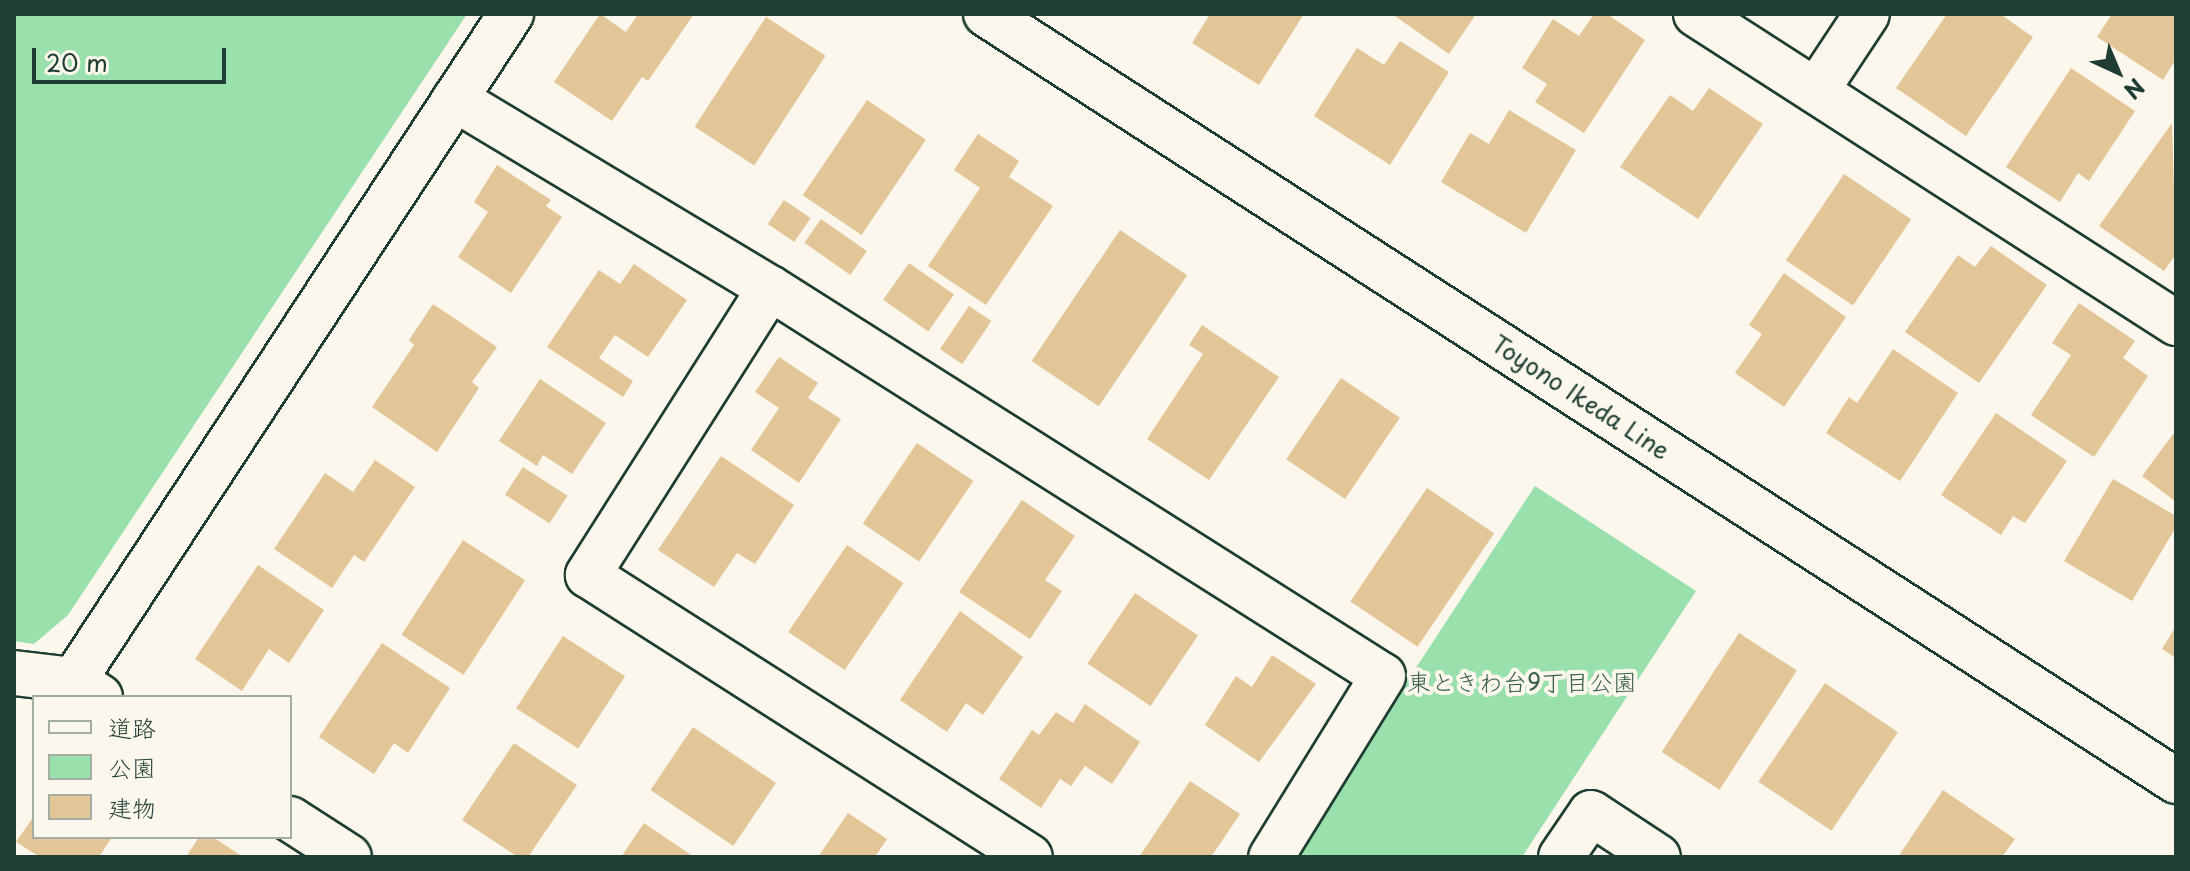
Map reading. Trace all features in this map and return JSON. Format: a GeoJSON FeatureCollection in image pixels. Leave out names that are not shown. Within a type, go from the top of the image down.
{"type":"FeatureCollection","features":[{"type":"Feature","properties":{"kind":"street"},"geometry":{"type":"LineString","coordinates":[[14,673],[87,688],[511,14]]}},
{"type":"Feature","properties":{"kind":"street","name":"Toyono Ikeda Line"},"geometry":{"type":"LineString","coordinates":[[986,14],[2176,781]]}},
{"type":"Feature","properties":{"kind":"street"},"geometry":{"type":"LineString","coordinates":[[1696,14],[2176,323]]}},
{"type":"Feature","properties":{"kind":"street"},"geometry":{"type":"LineString","coordinates":[[1816,91],[1867,14]]}},
{"type":"Feature","properties":{"kind":"street"},"geometry":{"type":"LineString","coordinates":[[455,99],[770,288],[1383,676],[1271,857]]}},
{"type":"Feature","properties":{"kind":"street"},"geometry":{"type":"LineString","coordinates":[[770,288],[588,575],[1030,857]]}},
{"type":"Feature","properties":{"kind":"street"},"geometry":{"type":"LineString","coordinates":[[1561,857],[1591,813],[1658,857]]}},
{"type":"Feature","properties":{"kind":"street"},"geometry":{"type":"LineString","coordinates":[[292,820],[337,854]]}},
{"type":"Feature","properties":{"kind":"green space"},"geometry":{"type":"Polygon","coordinates":[[[14,14],[467,14],[68,615],[34,644],[14,641],[14,14]]]}},
{"type":"Feature","properties":{"kind":"green space","name":"東ときわ台9丁目公園"},"geometry":{"type":"Polygon","coordinates":[[[1535,486],[1696,591],[1522,857],[1292,857],[1535,486]]]}},
{"type":"Feature","properties":{"kind":"building"},"geometry":{"type":"Polygon","coordinates":[[[600,14],[626,32],[638,14],[694,14],[648,81],[642,77],[612,121],[554,82],[600,14]]]}},
{"type":"Feature","properties":{"kind":"building"},"geometry":{"type":"Polygon","coordinates":[[[1210,14],[1304,14],[1259,85],[1192,43],[1210,14]]]}},
{"type":"Feature","properties":{"kind":"building"},"geometry":{"type":"Polygon","coordinates":[[[1392,14],[1476,14],[1449,54],[1392,14]]]}},
{"type":"Feature","properties":{"kind":"building"},"geometry":{"type":"Polygon","coordinates":[[[1594,14],[1607,14],[1645,40],[1584,133],[1535,102],[1547,84],[1522,68],[1553,19],[1579,36],[1594,14]]]}},
{"type":"Feature","properties":{"kind":"building"},"geometry":{"type":"Polygon","coordinates":[[[1947,14],[2000,14],[2033,37],[1966,136],[1896,88],[1947,14]]]}},
{"type":"Feature","properties":{"kind":"building"},"geometry":{"type":"Polygon","coordinates":[[[2112,14],[2176,14],[2176,59],[2163,80],[2097,37],[2112,14]]]}},
{"type":"Feature","properties":{"kind":"building"},"geometry":{"type":"Polygon","coordinates":[[[766,17],[826,56],[754,166],[695,127],[766,17]]]}},
{"type":"Feature","properties":{"kind":"building"},"geometry":{"type":"Polygon","coordinates":[[[1400,41],[1449,72],[1390,165],[1314,116],[1357,48],[1384,65],[1400,41]]]}},
{"type":"Feature","properties":{"kind":"building"},"geometry":{"type":"Polygon","coordinates":[[[2071,68],[2135,111],[2089,181],[2078,173],[2060,202],[2006,167],[2071,68]]]}},
{"type":"Feature","properties":{"kind":"building"},"geometry":{"type":"Polygon","coordinates":[[[1709,88],[1763,124],[1698,219],[1620,167],[1670,95],[1693,111],[1709,88]]]}},
{"type":"Feature","properties":{"kind":"building"},"geometry":{"type":"Polygon","coordinates":[[[867,100],[926,140],[862,235],[803,195],[867,100]]]}},
{"type":"Feature","properties":{"kind":"building"},"geometry":{"type":"Polygon","coordinates":[[[1509,110],[1576,150],[1526,233],[1441,182],[1470,133],[1489,144],[1509,110]]]}},
{"type":"Feature","properties":{"kind":"building"},"geometry":{"type":"Polygon","coordinates":[[[2172,123],[2176,254],[2164,271],[2099,226],[2172,123]]]}},
{"type":"Feature","properties":{"kind":"building"},"geometry":{"type":"Polygon","coordinates":[[[978,134],[1019,161],[1009,177],[1053,206],[986,305],[928,266],[980,188],[954,170],[978,134]]]}},
{"type":"Feature","properties":{"kind":"building"},"geometry":{"type":"Polygon","coordinates":[[[497,165],[551,200],[546,206],[562,217],[511,293],[458,257],[488,212],[474,202],[497,165]]]}},
{"type":"Feature","properties":{"kind":"building"},"geometry":{"type":"Polygon","coordinates":[[[1844,174],[1911,219],[1853,306],[1786,260],[1844,174]]]}},
{"type":"Feature","properties":{"kind":"building"},"geometry":{"type":"Polygon","coordinates":[[[784,200],[811,218],[794,242],[768,224],[784,200]]]}},
{"type":"Feature","properties":{"kind":"building"},"geometry":{"type":"Polygon","coordinates":[[[821,219],[867,251],[850,275],[804,243],[821,219]]]}},
{"type":"Feature","properties":{"kind":"building"},"geometry":{"type":"Polygon","coordinates":[[[1120,230],[1187,275],[1099,406],[1032,361],[1120,230]]]}},
{"type":"Feature","properties":{"kind":"building"},"geometry":{"type":"Polygon","coordinates":[[[1991,246],[2047,285],[1979,383],[1905,332],[1958,255],[1975,267],[1991,246]]]}},
{"type":"Feature","properties":{"kind":"building"},"geometry":{"type":"Polygon","coordinates":[[[909,263],[954,295],[928,331],[883,300],[909,263]]]}},
{"type":"Feature","properties":{"kind":"building"},"geometry":{"type":"Polygon","coordinates":[[[634,264],[687,300],[648,357],[615,335],[599,358],[633,381],[623,397],[547,347],[599,270],[620,284],[634,264]]]}},
{"type":"Feature","properties":{"kind":"building"},"geometry":{"type":"Polygon","coordinates":[[[1784,273],[1846,317],[1784,407],[1735,373],[1762,334],[1749,325],[1784,273]]]}},
{"type":"Feature","properties":{"kind":"building"},"geometry":{"type":"Polygon","coordinates":[[[2079,303],[2135,341],[2123,358],[2148,376],[2094,457],[2031,415],[2071,355],[2052,343],[2079,303]]]}},
{"type":"Feature","properties":{"kind":"building"},"geometry":{"type":"Polygon","coordinates":[[[433,304],[497,347],[472,382],[479,388],[437,452],[372,407],[414,345],[409,340],[433,304]]]}},
{"type":"Feature","properties":{"kind":"building"},"geometry":{"type":"Polygon","coordinates":[[[969,306],[991,321],[962,364],[940,349],[969,306]]]}},
{"type":"Feature","properties":{"kind":"building"},"geometry":{"type":"Polygon","coordinates":[[[1202,325],[1279,377],[1209,480],[1147,439],[1203,354],[1189,345],[1202,325]]]}},
{"type":"Feature","properties":{"kind":"building"},"geometry":{"type":"Polygon","coordinates":[[[1893,349],[1958,393],[1900,481],[1826,433],[1849,397],[1857,403],[1893,349]]]}},
{"type":"Feature","properties":{"kind":"building"},"geometry":{"type":"Polygon","coordinates":[[[779,357],[818,383],[808,398],[841,419],[799,483],[751,450],[779,408],[755,392],[779,357]]]}},
{"type":"Feature","properties":{"kind":"building"},"geometry":{"type":"Polygon","coordinates":[[[1341,378],[1400,418],[1345,499],[1286,459],[1341,378]]]}},
{"type":"Feature","properties":{"kind":"building"},"geometry":{"type":"Polygon","coordinates":[[[540,379],[606,423],[572,474],[543,455],[537,466],[499,441],[540,379]]]}},
{"type":"Feature","properties":{"kind":"building"},"geometry":{"type":"Polygon","coordinates":[[[1996,413],[2067,461],[2025,523],[2013,516],[2001,535],[1941,495],[1996,413]]]}},
{"type":"Feature","properties":{"kind":"building"},"geometry":{"type":"Polygon","coordinates":[[[2176,430],[2176,502],[2142,476],[2176,430]]]}},
{"type":"Feature","properties":{"kind":"building"},"geometry":{"type":"Polygon","coordinates":[[[917,443],[973,481],[919,561],[863,523],[917,443]]]}},
{"type":"Feature","properties":{"kind":"building"},"geometry":{"type":"Polygon","coordinates":[[[721,456],[794,505],[755,564],[737,553],[714,587],[658,550],[721,456]]]}},
{"type":"Feature","properties":{"kind":"building"},"geometry":{"type":"Polygon","coordinates":[[[375,460],[415,487],[364,562],[354,555],[332,588],[274,549],[325,473],[353,492],[375,460]]]}},
{"type":"Feature","properties":{"kind":"building"},"geometry":{"type":"Polygon","coordinates":[[[523,467],[567,496],[549,524],[505,495],[523,467]]]}},
{"type":"Feature","properties":{"kind":"building"},"geometry":{"type":"Polygon","coordinates":[[[2113,479],[2176,516],[2176,527],[2132,601],[2064,561],[2113,479]]]}},
{"type":"Feature","properties":{"kind":"building"},"geometry":{"type":"Polygon","coordinates":[[[1427,488],[1494,533],[1418,647],[1350,602],[1427,488]]]}},
{"type":"Feature","properties":{"kind":"building"},"geometry":{"type":"Polygon","coordinates":[[[1022,500],[1075,536],[1045,580],[1062,591],[1030,639],[959,592],[1022,500]]]}},
{"type":"Feature","properties":{"kind":"building"},"geometry":{"type":"Polygon","coordinates":[[[463,540],[525,580],[464,675],[401,635],[463,540]]]}},
{"type":"Feature","properties":{"kind":"building"},"geometry":{"type":"Polygon","coordinates":[[[847,545],[903,583],[845,670],[788,632],[847,545]]]}},
{"type":"Feature","properties":{"kind":"building"},"geometry":{"type":"Polygon","coordinates":[[[258,565],[324,610],[289,663],[269,649],[242,691],[195,659],[258,565]]]}},
{"type":"Feature","properties":{"kind":"building"},"geometry":{"type":"Polygon","coordinates":[[[1135,593],[1198,635],[1150,706],[1087,663],[1135,593]]]}},
{"type":"Feature","properties":{"kind":"building"},"geometry":{"type":"Polygon","coordinates":[[[960,611],[1023,657],[983,715],[966,703],[947,732],[900,700],[960,611]]]}},
{"type":"Feature","properties":{"kind":"building"},"geometry":{"type":"Polygon","coordinates":[[[2176,626],[2176,658],[2162,649],[2176,626]]]}},
{"type":"Feature","properties":{"kind":"building"},"geometry":{"type":"Polygon","coordinates":[[[1739,633],[1797,671],[1720,790],[1662,752],[1739,633]]]}},
{"type":"Feature","properties":{"kind":"building"},"geometry":{"type":"Polygon","coordinates":[[[563,636],[625,676],[578,748],[516,708],[563,636]]]}},
{"type":"Feature","properties":{"kind":"building"},"geometry":{"type":"Polygon","coordinates":[[[382,643],[450,688],[408,753],[394,743],[374,774],[319,737],[382,643]]]}},
{"type":"Feature","properties":{"kind":"building"},"geometry":{"type":"Polygon","coordinates":[[[1272,655],[1316,684],[1259,762],[1205,725],[1236,676],[1252,687],[1272,655]]]}},
{"type":"Feature","properties":{"kind":"building"},"geometry":{"type":"Polygon","coordinates":[[[1825,683],[1898,732],[1831,831],[1758,782],[1825,683]]]}},
{"type":"Feature","properties":{"kind":"building"},"geometry":{"type":"Polygon","coordinates":[[[1085,704],[1140,742],[1112,784],[1085,766],[1071,786],[1060,779],[1041,808],[999,779],[1032,730],[1039,735],[1056,712],[1073,723],[1085,704]]]}},
{"type":"Feature","properties":{"kind":"building"},"geometry":{"type":"Polygon","coordinates":[[[693,727],[776,783],[733,846],[651,790],[693,727]]]}},
{"type":"Feature","properties":{"kind":"building"},"geometry":{"type":"Polygon","coordinates":[[[514,743],[577,785],[528,857],[518,857],[462,820],[514,743]]]}},
{"type":"Feature","properties":{"kind":"building"},"geometry":{"type":"Polygon","coordinates":[[[1190,781],[1240,814],[1211,857],[1139,857],[1190,781]]]}},
{"type":"Feature","properties":{"kind":"building"},"geometry":{"type":"Polygon","coordinates":[[[1943,790],[2015,839],[2002,857],[1898,857],[1943,790]]]}},
{"type":"Feature","properties":{"kind":"building"},"geometry":{"type":"Polygon","coordinates":[[[848,813],[887,839],[875,857],[818,857],[848,813]]]}},
{"type":"Feature","properties":{"kind":"building"},"geometry":{"type":"Polygon","coordinates":[[[32,819],[32,839],[111,839],[99,857],[40,857],[16,842],[32,819]]]}},
{"type":"Feature","properties":{"kind":"building"},"geometry":{"type":"Polygon","coordinates":[[[644,823],[694,857],[621,857],[644,823]]]}},
{"type":"Feature","properties":{"kind":"building"},"geometry":{"type":"Polygon","coordinates":[[[198,839],[216,839],[243,857],[186,857],[198,839]]]}}]}
